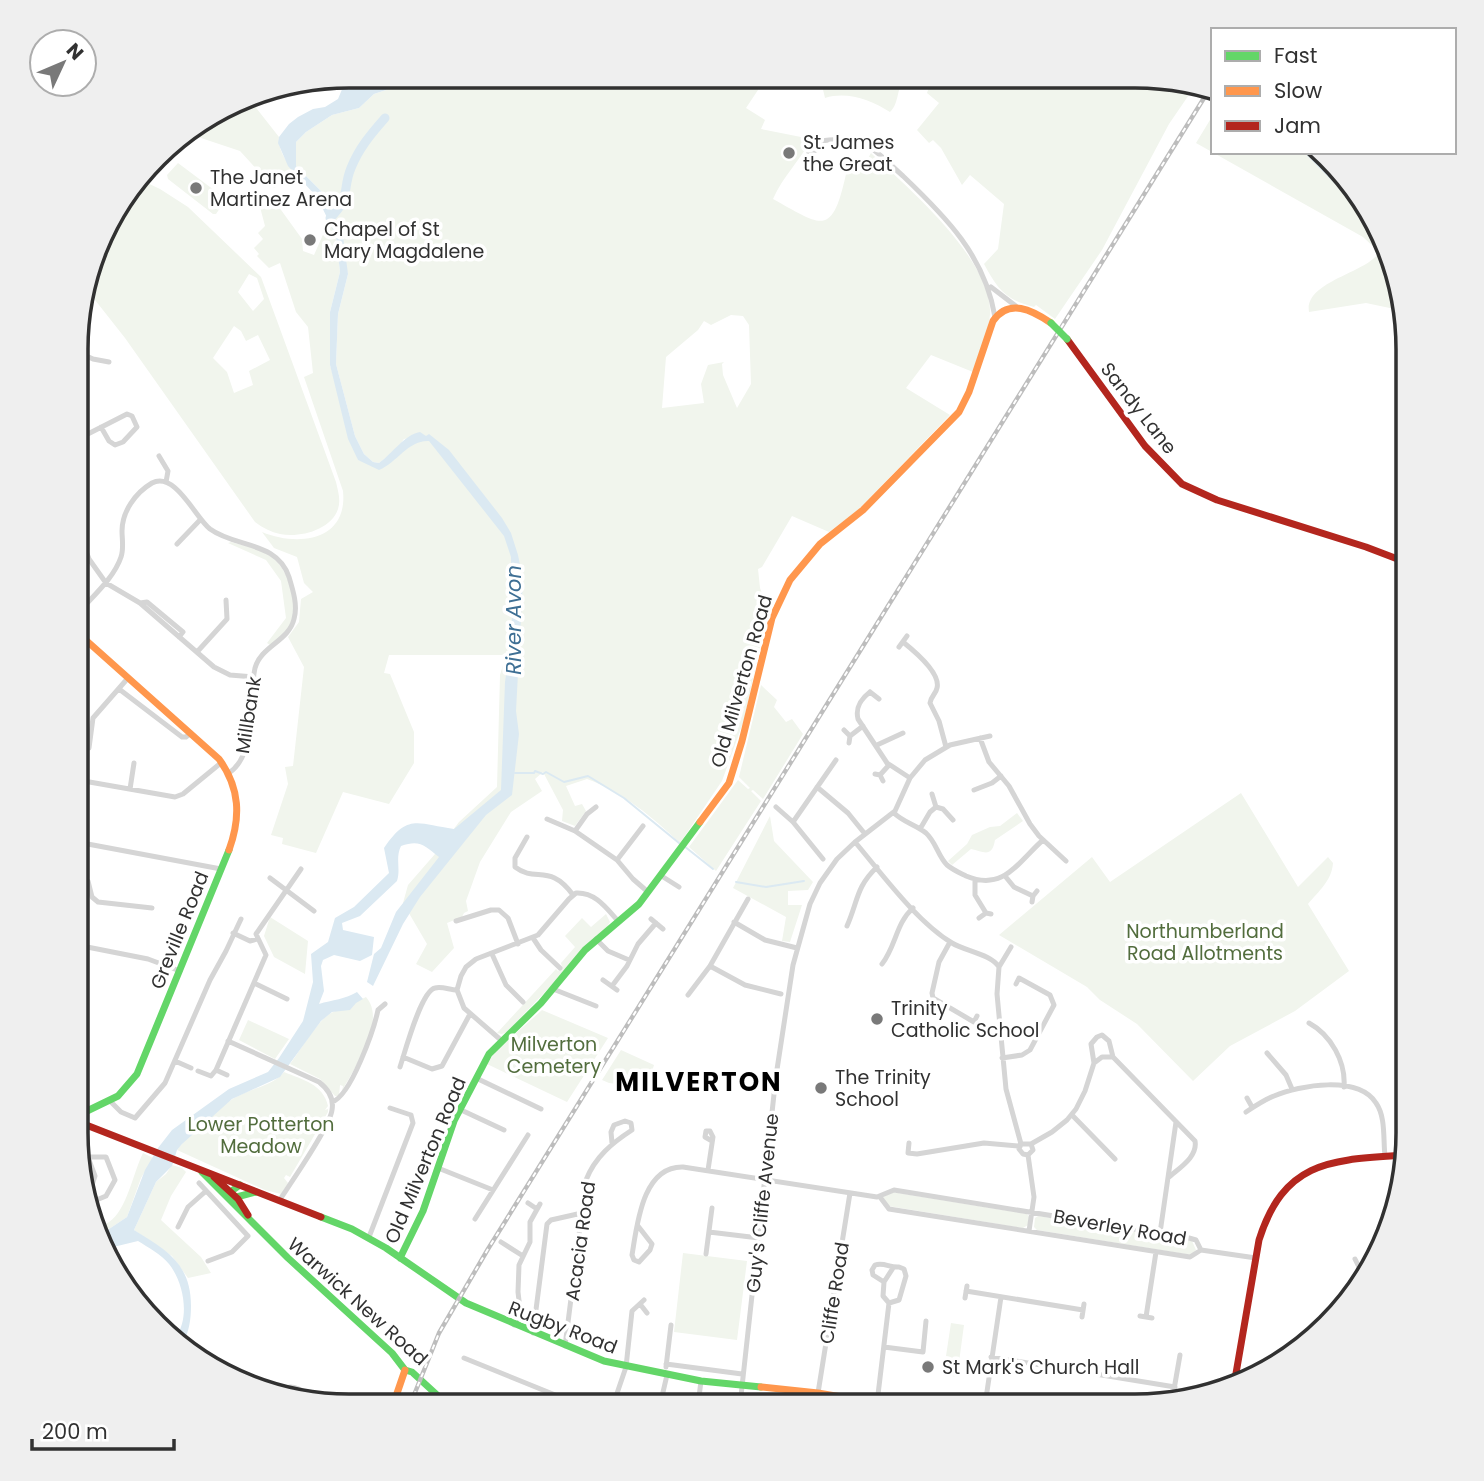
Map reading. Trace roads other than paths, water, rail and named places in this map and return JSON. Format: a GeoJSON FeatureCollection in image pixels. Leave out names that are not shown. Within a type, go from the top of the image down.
{"type":"FeatureCollection","features":[{"type":"Feature","properties":{"kind":"street"},"geometry":{"type":"LineString","coordinates":[[816,142],[854,141],[864,144],[879,155],[943,215],[970,251],[987,282],[999,295],[1017,307]]}},
{"type":"Feature","properties":{"kind":"street"},"geometry":{"type":"LineString","coordinates":[[987,282],[995,317]]}},
{"type":"Feature","properties":{"kind":"street"},"geometry":{"type":"LineString","coordinates":[[995,317],[1001,311],[1017,307]]}},
{"type":"Feature","properties":{"kind":"street","name":"Sandy Lane"},"geometry":{"type":"LineString","coordinates":[[1017,307],[1035,313],[1051,323],[1067,339],[1145,446],[1186,486],[1225,503],[1396,558]]}},
{"type":"Feature","properties":{"kind":"street","name":"Old Milverton Road"},"geometry":{"type":"LineString","coordinates":[[400,1258],[422,1211],[459,1110],[489,1054],[553,989],[596,939],[639,904],[732,776],[772,618],[786,586],[820,544],[863,510],[959,412],[969,392],[995,317]]}},
{"type":"Feature","properties":{"kind":"street"},"geometry":{"type":"LineString","coordinates":[[88,357],[109,362]]}},
{"type":"Feature","properties":{"kind":"street"},"geometry":{"type":"LineString","coordinates":[[88,434],[101,427],[127,414],[132,416],[137,427],[123,442],[115,445],[109,441],[101,427]]}},
{"type":"Feature","properties":{"kind":"street","name":"Millbank"},"geometry":{"type":"LineString","coordinates":[[159,456],[168,469],[166,482],[176,488],[200,520],[222,536],[269,552],[281,563],[289,578],[296,606],[293,622],[286,635],[261,655],[256,665],[243,758],[229,773]]}},
{"type":"Feature","properties":{"kind":"street"},"geometry":{"type":"LineString","coordinates":[[88,601],[105,582],[122,554],[122,522],[128,506],[149,485],[166,482]]}},
{"type":"Feature","properties":{"kind":"street"},"geometry":{"type":"LineString","coordinates":[[177,544],[200,520]]}},
{"type":"Feature","properties":{"kind":"street"},"geometry":{"type":"LineString","coordinates":[[88,556],[105,582],[141,604],[147,601],[153,605],[183,632],[179,637],[223,672],[254,677]]}},
{"type":"Feature","properties":{"kind":"street"},"geometry":{"type":"LineString","coordinates":[[197,652],[227,619],[226,600]]}},
{"type":"Feature","properties":{"kind":"street"},"geometry":{"type":"LineString","coordinates":[[903,642],[922,657],[933,672],[937,682],[930,703],[939,721],[946,747]]}},
{"type":"Feature","properties":{"kind":"street","name":"Greville Road"},"geometry":{"type":"LineString","coordinates":[[88,643],[222,762],[237,796],[238,815],[234,836],[137,1074],[127,1088],[111,1102],[88,1111]]}},
{"type":"Feature","properties":{"kind":"street"},"geometry":{"type":"LineString","coordinates":[[89,748],[92,719],[128,678]]}},
{"type":"Feature","properties":{"kind":"street","name":"Greville Road"},"geometry":{"type":"LineString","coordinates":[[119,689],[182,737],[191,733]]}},
{"type":"Feature","properties":{"kind":"street"},"geometry":{"type":"LineString","coordinates":[[879,699],[870,689],[860,702],[858,719],[889,765],[910,778]]}},
{"type":"Feature","properties":{"kind":"street"},"geometry":{"type":"LineString","coordinates":[[936,690],[944,692]]}},
{"type":"Feature","properties":{"kind":"street"},"geometry":{"type":"LineString","coordinates":[[105,706],[112,712]]}},
{"type":"Feature","properties":{"kind":"street"},"geometry":{"type":"LineString","coordinates":[[849,743],[850,736],[863,726]]}},
{"type":"Feature","properties":{"kind":"street"},"geometry":{"type":"LineString","coordinates":[[844,730],[850,736]]}},
{"type":"Feature","properties":{"kind":"street"},"geometry":{"type":"LineString","coordinates":[[877,745],[894,733],[903,733]]}},
{"type":"Feature","properties":{"kind":"street","name":"Guy's Cliffe Avenue"},"geometry":{"type":"LineString","coordinates":[[741,1394],[776,1076],[797,948],[808,910],[817,888],[832,865],[855,842],[894,813],[901,803],[910,778],[925,760],[946,747],[990,736]]}},
{"type":"Feature","properties":{"kind":"street"},"geometry":{"type":"LineString","coordinates":[[980,738],[989,762],[1011,789],[1026,818],[1043,840],[1066,861]]}},
{"type":"Feature","properties":{"kind":"street"},"geometry":{"type":"LineString","coordinates":[[793,822],[836,760]]}},
{"type":"Feature","properties":{"kind":"street"},"geometry":{"type":"LineString","coordinates":[[88,782],[178,797],[222,762]]}},
{"type":"Feature","properties":{"kind":"street"},"geometry":{"type":"LineString","coordinates":[[130,789],[134,763]]}},
{"type":"Feature","properties":{"kind":"street"},"geometry":{"type":"LineString","coordinates":[[879,777],[889,765]]}},
{"type":"Feature","properties":{"kind":"street"},"geometry":{"type":"LineString","coordinates":[[983,797],[977,789],[1001,776]]}},
{"type":"Feature","properties":{"kind":"street"},"geometry":{"type":"LineString","coordinates":[[817,787],[848,813],[866,834]]}},
{"type":"Feature","properties":{"kind":"street"},"geometry":{"type":"LineString","coordinates":[[932,794],[936,807]]}},
{"type":"Feature","properties":{"kind":"street"},"geometry":{"type":"LineString","coordinates":[[585,803],[590,811]]}},
{"type":"Feature","properties":{"kind":"street"},"geometry":{"type":"LineString","coordinates":[[575,831],[596,807]]}},
{"type":"Feature","properties":{"kind":"street"},"geometry":{"type":"LineString","coordinates":[[776,807],[793,822],[823,859]]}},
{"type":"Feature","properties":{"kind":"street"},"geometry":{"type":"LineString","coordinates":[[920,829],[936,807]]}},
{"type":"Feature","properties":{"kind":"street"},"geometry":{"type":"LineString","coordinates":[[936,807],[943,809],[953,820]]}},
{"type":"Feature","properties":{"kind":"street"},"geometry":{"type":"LineString","coordinates":[[894,813],[930,837],[948,866],[975,879],[991,882],[1005,876],[1043,840]]}},
{"type":"Feature","properties":{"kind":"street"},"geometry":{"type":"LineString","coordinates":[[556,821],[558,814]]}},
{"type":"Feature","properties":{"kind":"street"},"geometry":{"type":"LineString","coordinates":[[547,819],[575,831],[617,860],[633,879],[648,891]]}},
{"type":"Feature","properties":{"kind":"street"},"geometry":{"type":"LineString","coordinates":[[617,860],[643,826]]}},
{"type":"Feature","properties":{"kind":"street"},"geometry":{"type":"LineString","coordinates":[[638,833],[645,839]]}},
{"type":"Feature","properties":{"kind":"street"},"geometry":{"type":"LineString","coordinates":[[527,841],[515,858],[514,864],[518,870],[553,876],[573,895]]}},
{"type":"Feature","properties":{"kind":"street"},"geometry":{"type":"LineString","coordinates":[[855,842],[935,931],[950,942],[995,961],[999,967]]}},
{"type":"Feature","properties":{"kind":"street"},"geometry":{"type":"LineString","coordinates":[[88,844],[221,869]]}},
{"type":"Feature","properties":{"kind":"street"},"geometry":{"type":"LineString","coordinates":[[1060,855],[1066,849]]}},
{"type":"Feature","properties":{"kind":"street"},"geometry":{"type":"LineString","coordinates":[[847,926],[861,884],[877,867]]}},
{"type":"Feature","properties":{"kind":"street"},"geometry":{"type":"LineString","coordinates":[[175,1060],[211,1076],[216,1070],[266,953],[256,934],[301,869]]}},
{"type":"Feature","properties":{"kind":"street"},"geometry":{"type":"LineString","coordinates":[[660,875],[677,886],[680,877]]}},
{"type":"Feature","properties":{"kind":"street"},"geometry":{"type":"LineString","coordinates":[[1005,876],[1014,887],[1034,896]]}},
{"type":"Feature","properties":{"kind":"street"},"geometry":{"type":"LineString","coordinates":[[270,878],[314,911]]}},
{"type":"Feature","properties":{"kind":"street"},"geometry":{"type":"LineString","coordinates":[[975,879],[975,895],[988,914],[979,918]]}},
{"type":"Feature","properties":{"kind":"street"},"geometry":{"type":"LineString","coordinates":[[88,881],[92,897],[98,902],[152,908]]}},
{"type":"Feature","properties":{"kind":"street"},"geometry":{"type":"LineString","coordinates":[[502,1041],[462,1004],[457,990],[459,978],[466,967],[476,960],[533,938],[573,895],[579,893],[593,897],[618,922]]}},
{"type":"Feature","properties":{"kind":"street"},"geometry":{"type":"LineString","coordinates":[[688,995],[710,965],[748,899]]}},
{"type":"Feature","properties":{"kind":"street"},"geometry":{"type":"LineString","coordinates":[[882,964],[891,952],[901,922],[913,908]]}},
{"type":"Feature","properties":{"kind":"street"},"geometry":{"type":"LineString","coordinates":[[456,921],[466,915],[491,910],[501,911],[508,918],[518,944]]}},
{"type":"Feature","properties":{"kind":"street"},"geometry":{"type":"LineString","coordinates":[[111,1102],[121,1112],[133,1118],[137,1117],[146,1102],[163,1086],[241,919]]}},
{"type":"Feature","properties":{"kind":"street"},"geometry":{"type":"LineString","coordinates":[[603,980],[614,988],[654,921],[663,929]]}},
{"type":"Feature","properties":{"kind":"street"},"geometry":{"type":"LineString","coordinates":[[734,922],[765,940],[797,948]]}},
{"type":"Feature","properties":{"kind":"street"},"geometry":{"type":"LineString","coordinates":[[233,933],[250,941],[257,939]]}},
{"type":"Feature","properties":{"kind":"street"},"geometry":{"type":"LineString","coordinates":[[533,938],[541,950],[559,964]]}},
{"type":"Feature","properties":{"kind":"street"},"geometry":{"type":"LineString","coordinates":[[596,939],[608,951],[629,960]]}},
{"type":"Feature","properties":{"kind":"street"},"geometry":{"type":"LineString","coordinates":[[950,942],[939,962],[932,995],[935,1000],[974,1022],[977,1016]]}},
{"type":"Feature","properties":{"kind":"street"},"geometry":{"type":"LineString","coordinates":[[88,947],[148,959],[180,971]]}},
{"type":"Feature","properties":{"kind":"street"},"geometry":{"type":"LineString","coordinates":[[1011,947],[999,967],[997,994],[1002,1058],[1006,1089],[1021,1153],[1028,1155]]}},
{"type":"Feature","properties":{"kind":"street"},"geometry":{"type":"LineString","coordinates":[[492,954],[503,979],[521,997]]}},
{"type":"Feature","properties":{"kind":"street"},"geometry":{"type":"LineString","coordinates":[[710,965],[745,985],[780,994]]}},
{"type":"Feature","properties":{"kind":"street"},"geometry":{"type":"LineString","coordinates":[[433,978],[435,988]]}},
{"type":"Feature","properties":{"kind":"street"},"geometry":{"type":"LineString","coordinates":[[1002,1058],[1018,1056],[1030,1050],[1054,1005],[1050,995],[1019,978],[1016,984]]}},
{"type":"Feature","properties":{"kind":"street"},"geometry":{"type":"LineString","coordinates":[[254,983],[287,999]]}},
{"type":"Feature","properties":{"kind":"street"},"geometry":{"type":"LineString","coordinates":[[400,1067],[426,995],[435,988],[457,990]]}},
{"type":"Feature","properties":{"kind":"street"},"geometry":{"type":"LineString","coordinates":[[553,989],[594,1004]]}},
{"type":"Feature","properties":{"kind":"street"},"geometry":{"type":"LineString","coordinates":[[332,1102],[339,1100],[343,1094],[363,1055],[376,1023],[378,1010],[385,1004]]}},
{"type":"Feature","properties":{"kind":"street"},"geometry":{"type":"LineString","coordinates":[[403,1057],[432,1069],[442,1066],[470,1014]]}},
{"type":"Feature","properties":{"kind":"street"},"geometry":{"type":"LineString","coordinates":[[1316,1027],[1323,1022]]}},
{"type":"Feature","properties":{"kind":"street"},"geometry":{"type":"LineString","coordinates":[[1309,1023],[1316,1027],[1338,1056],[1345,1074],[1344,1087]]}},
{"type":"Feature","properties":{"kind":"street"},"geometry":{"type":"LineString","coordinates":[[909,1143],[908,1153],[917,1154],[985,1143],[1031,1144],[1052,1132],[1072,1115],[1085,1091],[1094,1063],[1090,1047],[1099,1036],[1107,1038],[1113,1058],[1194,1138],[1196,1148],[1193,1154],[1168,1178]]}},
{"type":"Feature","properties":{"kind":"street"},"geometry":{"type":"LineString","coordinates":[[228,1041],[324,1086],[332,1102],[329,1121],[279,1201]]}},
{"type":"Feature","properties":{"kind":"street"},"geometry":{"type":"LineString","coordinates":[[1267,1053],[1286,1075],[1292,1089]]}},
{"type":"Feature","properties":{"kind":"street"},"geometry":{"type":"LineString","coordinates":[[1272,1059],[1279,1053]]}},
{"type":"Feature","properties":{"kind":"street"},"geometry":{"type":"LineString","coordinates":[[1094,1063],[1102,1057],[1113,1058]]}},
{"type":"Feature","properties":{"kind":"street"},"geometry":{"type":"LineString","coordinates":[[216,1070],[227,1074]]}},
{"type":"Feature","properties":{"kind":"street"},"geometry":{"type":"LineString","coordinates":[[476,1078],[541,1109]]}},
{"type":"Feature","properties":{"kind":"street"},"geometry":{"type":"LineString","coordinates":[[1245,1112],[1292,1089],[1318,1086],[1362,1091],[1377,1104],[1382,1120],[1385,1157]]}},
{"type":"Feature","properties":{"kind":"street"},"geometry":{"type":"LineString","coordinates":[[1247,1098],[1252,1107]]}},
{"type":"Feature","properties":{"kind":"street"},"geometry":{"type":"LineString","coordinates":[[369,1237],[413,1123],[413,1113],[390,1108]]}},
{"type":"Feature","properties":{"kind":"street"},"geometry":{"type":"LineString","coordinates":[[459,1110],[504,1130]]}},
{"type":"Feature","properties":{"kind":"street"},"geometry":{"type":"LineString","coordinates":[[1072,1115],[1115,1159]]}},
{"type":"Feature","properties":{"kind":"street","name":"Acacia Road"},"geometry":{"type":"LineString","coordinates":[[565,1346],[588,1174],[612,1143],[632,1130],[631,1123],[625,1121],[614,1125],[611,1132],[612,1143]]}},
{"type":"Feature","properties":{"kind":"street"},"geometry":{"type":"LineString","coordinates":[[1160,1233],[1176,1122]]}},
{"type":"Feature","properties":{"kind":"street","name":"Warwick New Road"},"geometry":{"type":"LineString","coordinates":[[88,1126],[202,1171],[233,1197],[280,1252],[389,1351],[405,1370],[412,1372],[436,1394]]}},
{"type":"Feature","properties":{"kind":"street"},"geometry":{"type":"LineString","coordinates":[[475,1215],[524,1137]]}},
{"type":"Feature","properties":{"kind":"street"},"geometry":{"type":"LineString","coordinates":[[708,1170],[712,1140]]}},
{"type":"Feature","properties":{"kind":"street"},"geometry":{"type":"LineString","coordinates":[[1028,1155],[1033,1150],[1031,1144]]}},
{"type":"Feature","properties":{"kind":"street"},"geometry":{"type":"LineString","coordinates":[[1028,1155],[1034,1192],[1033,1212]]}},
{"type":"Feature","properties":{"kind":"street"},"geometry":{"type":"LineString","coordinates":[[1236,1374],[1256,1258],[1269,1211],[1281,1195],[1318,1167],[1336,1160],[1395,1156]]}},
{"type":"Feature","properties":{"kind":"street"},"geometry":{"type":"LineString","coordinates":[[89,1157],[106,1157],[115,1180],[106,1196],[97,1202]]}},
{"type":"Feature","properties":{"kind":"street"},"geometry":{"type":"LineString","coordinates":[[89,1162],[95,1179],[93,1183]]}},
{"type":"Feature","properties":{"kind":"street","name":"Beverley Road"},"geometry":{"type":"LineString","coordinates":[[638,1226],[652,1244],[639,1262],[634,1260],[632,1255],[638,1226],[644,1202],[663,1173],[678,1166],[880,1197],[894,1190],[1033,1212],[1193,1239],[1201,1250]]}},
{"type":"Feature","properties":{"kind":"street"},"geometry":{"type":"LineString","coordinates":[[438,1168],[493,1190]]}},
{"type":"Feature","properties":{"kind":"street","name":"Rugby Road"},"geometry":{"type":"LineString","coordinates":[[202,1171],[369,1237],[466,1303],[565,1346],[626,1367],[666,1375],[824,1394]]}},
{"type":"Feature","properties":{"kind":"street"},"geometry":{"type":"LineString","coordinates":[[199,1184],[248,1236],[233,1252],[208,1261]]}},
{"type":"Feature","properties":{"kind":"street"},"geometry":{"type":"LineString","coordinates":[[233,1197],[240,1185]]}},
{"type":"Feature","properties":{"kind":"street"},"geometry":{"type":"LineString","coordinates":[[178,1227],[188,1207],[206,1191]]}},
{"type":"Feature","properties":{"kind":"street"},"geometry":{"type":"LineString","coordinates":[[233,1197],[256,1192]]}},
{"type":"Feature","properties":{"kind":"street","name":"Cliffe Road"},"geometry":{"type":"LineString","coordinates":[[818,1393],[850,1193]]}},
{"type":"Feature","properties":{"kind":"street","name":"Beverley Road"},"geometry":{"type":"LineString","coordinates":[[880,1197],[889,1209],[1190,1257],[1201,1250],[1256,1258]]}},
{"type":"Feature","properties":{"kind":"street"},"geometry":{"type":"LineString","coordinates":[[514,1325],[520,1309],[518,1285],[523,1256],[530,1242],[530,1222],[539,1206],[528,1203]]}},
{"type":"Feature","properties":{"kind":"street","name":"Beverley Road"},"geometry":{"type":"LineString","coordinates":[[1029,1231],[1033,1212]]}},
{"type":"Feature","properties":{"kind":"street"},"geometry":{"type":"LineString","coordinates":[[533,1333],[547,1222],[582,1213]]}},
{"type":"Feature","properties":{"kind":"street"},"geometry":{"type":"LineString","coordinates":[[706,1254],[714,1213]]}},
{"type":"Feature","properties":{"kind":"street"},"geometry":{"type":"LineString","coordinates":[[240,1227],[250,1218]]}},
{"type":"Feature","properties":{"kind":"street"},"geometry":{"type":"LineString","coordinates":[[709,1232],[759,1238]]}},
{"type":"Feature","properties":{"kind":"street"},"geometry":{"type":"LineString","coordinates":[[505,1243],[523,1256]]}},
{"type":"Feature","properties":{"kind":"street"},"geometry":{"type":"LineString","coordinates":[[1146,1317],[1156,1252]]}},
{"type":"Feature","properties":{"kind":"street"},"geometry":{"type":"LineString","coordinates":[[1350,1267],[1356,1262],[1359,1267]]}},
{"type":"Feature","properties":{"kind":"street"},"geometry":{"type":"LineString","coordinates":[[884,1282],[874,1277],[873,1268],[881,1264],[893,1268],[902,1267],[906,1276],[902,1297],[897,1302],[889,1303]]}},
{"type":"Feature","properties":{"kind":"street"},"geometry":{"type":"LineString","coordinates":[[878,1394],[889,1303],[883,1296],[884,1282],[893,1268]]}},
{"type":"Feature","properties":{"kind":"street"},"geometry":{"type":"LineString","coordinates":[[966,1292],[1083,1310]]}},
{"type":"Feature","properties":{"kind":"street"},"geometry":{"type":"LineString","coordinates":[[986,1394],[1001,1297]]}},
{"type":"Feature","properties":{"kind":"street"},"geometry":{"type":"LineString","coordinates":[[617,1394],[626,1367],[632,1311],[642,1302],[647,1313]]}},
{"type":"Feature","properties":{"kind":"street"},"geometry":{"type":"LineString","coordinates":[[884,1347],[923,1352],[926,1321]]}},
{"type":"Feature","properties":{"kind":"street"},"geometry":{"type":"LineString","coordinates":[[662,1394],[671,1325]]}},
{"type":"Feature","properties":{"kind":"street"},"geometry":{"type":"LineString","coordinates":[[1174,1390],[1180,1355]]}},
{"type":"Feature","properties":{"kind":"street"},"geometry":{"type":"LineString","coordinates":[[991,1357],[1175,1387]]}},
{"type":"Feature","properties":{"kind":"street"},"geometry":{"type":"LineString","coordinates":[[464,1358],[553,1394]]}},
{"type":"Feature","properties":{"kind":"street"},"geometry":{"type":"LineString","coordinates":[[666,1364],[742,1374]]}},
{"type":"Feature","properties":{"kind":"street"},"geometry":{"type":"LineString","coordinates":[[397,1394],[405,1370]]}},
{"type":"Feature","properties":{"kind":"street"},"geometry":{"type":"LineString","coordinates":[[699,1394],[701,1381]]}},
{"type":"Feature","properties":{"kind":"water","name":"River Avon"},"geometry":{"type":"Polygon","coordinates":[[[343,88],[388,88],[374,94],[359,108],[332,115],[296,142],[296,166],[323,193],[343,236],[348,274],[338,314],[336,364],[355,436],[364,454],[373,462],[379,463],[414,434],[429,434],[449,450],[511,533],[523,580],[516,711],[519,734],[512,795],[486,815],[420,897],[403,924],[373,986],[367,982],[374,954],[381,948],[396,912],[439,857],[418,844],[401,846],[397,881],[360,916],[342,923],[343,930],[374,937],[372,955],[360,961],[334,955],[323,960],[321,966],[324,991],[319,1004],[357,992],[363,999],[350,1010],[332,1012],[321,1021],[280,1077],[232,1099],[182,1144],[172,1166],[156,1182],[134,1230],[167,1252],[187,1279],[191,1311],[186,1337],[179,1331],[184,1310],[181,1290],[169,1264],[138,1241],[114,1247],[106,1231],[127,1217],[145,1170],[172,1130],[229,1089],[268,1072],[279,1058],[303,1021],[313,982],[311,954],[328,942],[335,918],[354,907],[389,873],[384,848],[392,837],[407,825],[414,824],[454,829],[501,790],[505,682],[512,634],[511,557],[504,536],[429,441],[415,444],[379,470],[358,460],[348,439],[330,365],[330,312],[340,272],[336,236],[317,197],[288,166],[278,143],[279,137],[289,124],[298,117],[338,99],[343,88]]]}},
{"type":"Feature","properties":{"kind":"waterway"},"geometry":{"type":"LineString","coordinates":[[330,218],[344,199],[348,176],[358,154],[385,118]]}},
{"type":"Feature","properties":{"kind":"waterway"},"geometry":{"type":"LineString","coordinates":[[515,773],[546,772],[564,782],[588,776],[624,798],[679,843]]}},
{"type":"Feature","properties":{"kind":"waterway"},"geometry":{"type":"LineString","coordinates":[[684,846],[713,869]]}},
{"type":"Feature","properties":{"kind":"waterway"},"geometry":{"type":"LineString","coordinates":[[736,882],[766,887],[804,881]]}},
{"type":"Feature","properties":{"kind":"railway"},"geometry":{"type":"LineString","coordinates":[[414,1394],[439,1333],[488,1249],[1205,97]]}},
{"type":"Feature","properties":{"kind":"place","name":"St. James the Great"},"geometry":{"type":"Point","coordinates":[789,153]}},
{"type":"Feature","properties":{"kind":"place","name":"The Janet Martinez Arena"},"geometry":{"type":"Point","coordinates":[196,188]}},
{"type":"Feature","properties":{"kind":"place","name":"Chapel of St Mary Magdalene"},"geometry":{"type":"Point","coordinates":[310,240]}},
{"type":"Feature","properties":{"kind":"place","name":"Trinity Catholic School"},"geometry":{"type":"Point","coordinates":[877,1019]}},
{"type":"Feature","properties":{"kind":"place","name":"The Trinity School"},"geometry":{"type":"Point","coordinates":[821,1088]}},
{"type":"Feature","properties":{"kind":"place","name":"St Mark's Church Hall"},"geometry":{"type":"Point","coordinates":[928,1367]}},
{"type":"Feature","properties":{"kind":"district","name":"MILVERTON"},"geometry":{"type":"Point","coordinates":[699,1082]}},
{"type":"Feature","properties":{"kind":"park label","name":"Northumberland Road Allotments"},"geometry":{"type":"Point","coordinates":[1205,942]}},
{"type":"Feature","properties":{"kind":"park label","name":"Milverton Cemetery"},"geometry":{"type":"Point","coordinates":[554,1055]}},
{"type":"Feature","properties":{"kind":"park label","name":"Lower Potterton Meadow"},"geometry":{"type":"Point","coordinates":[261,1135]}}]}
